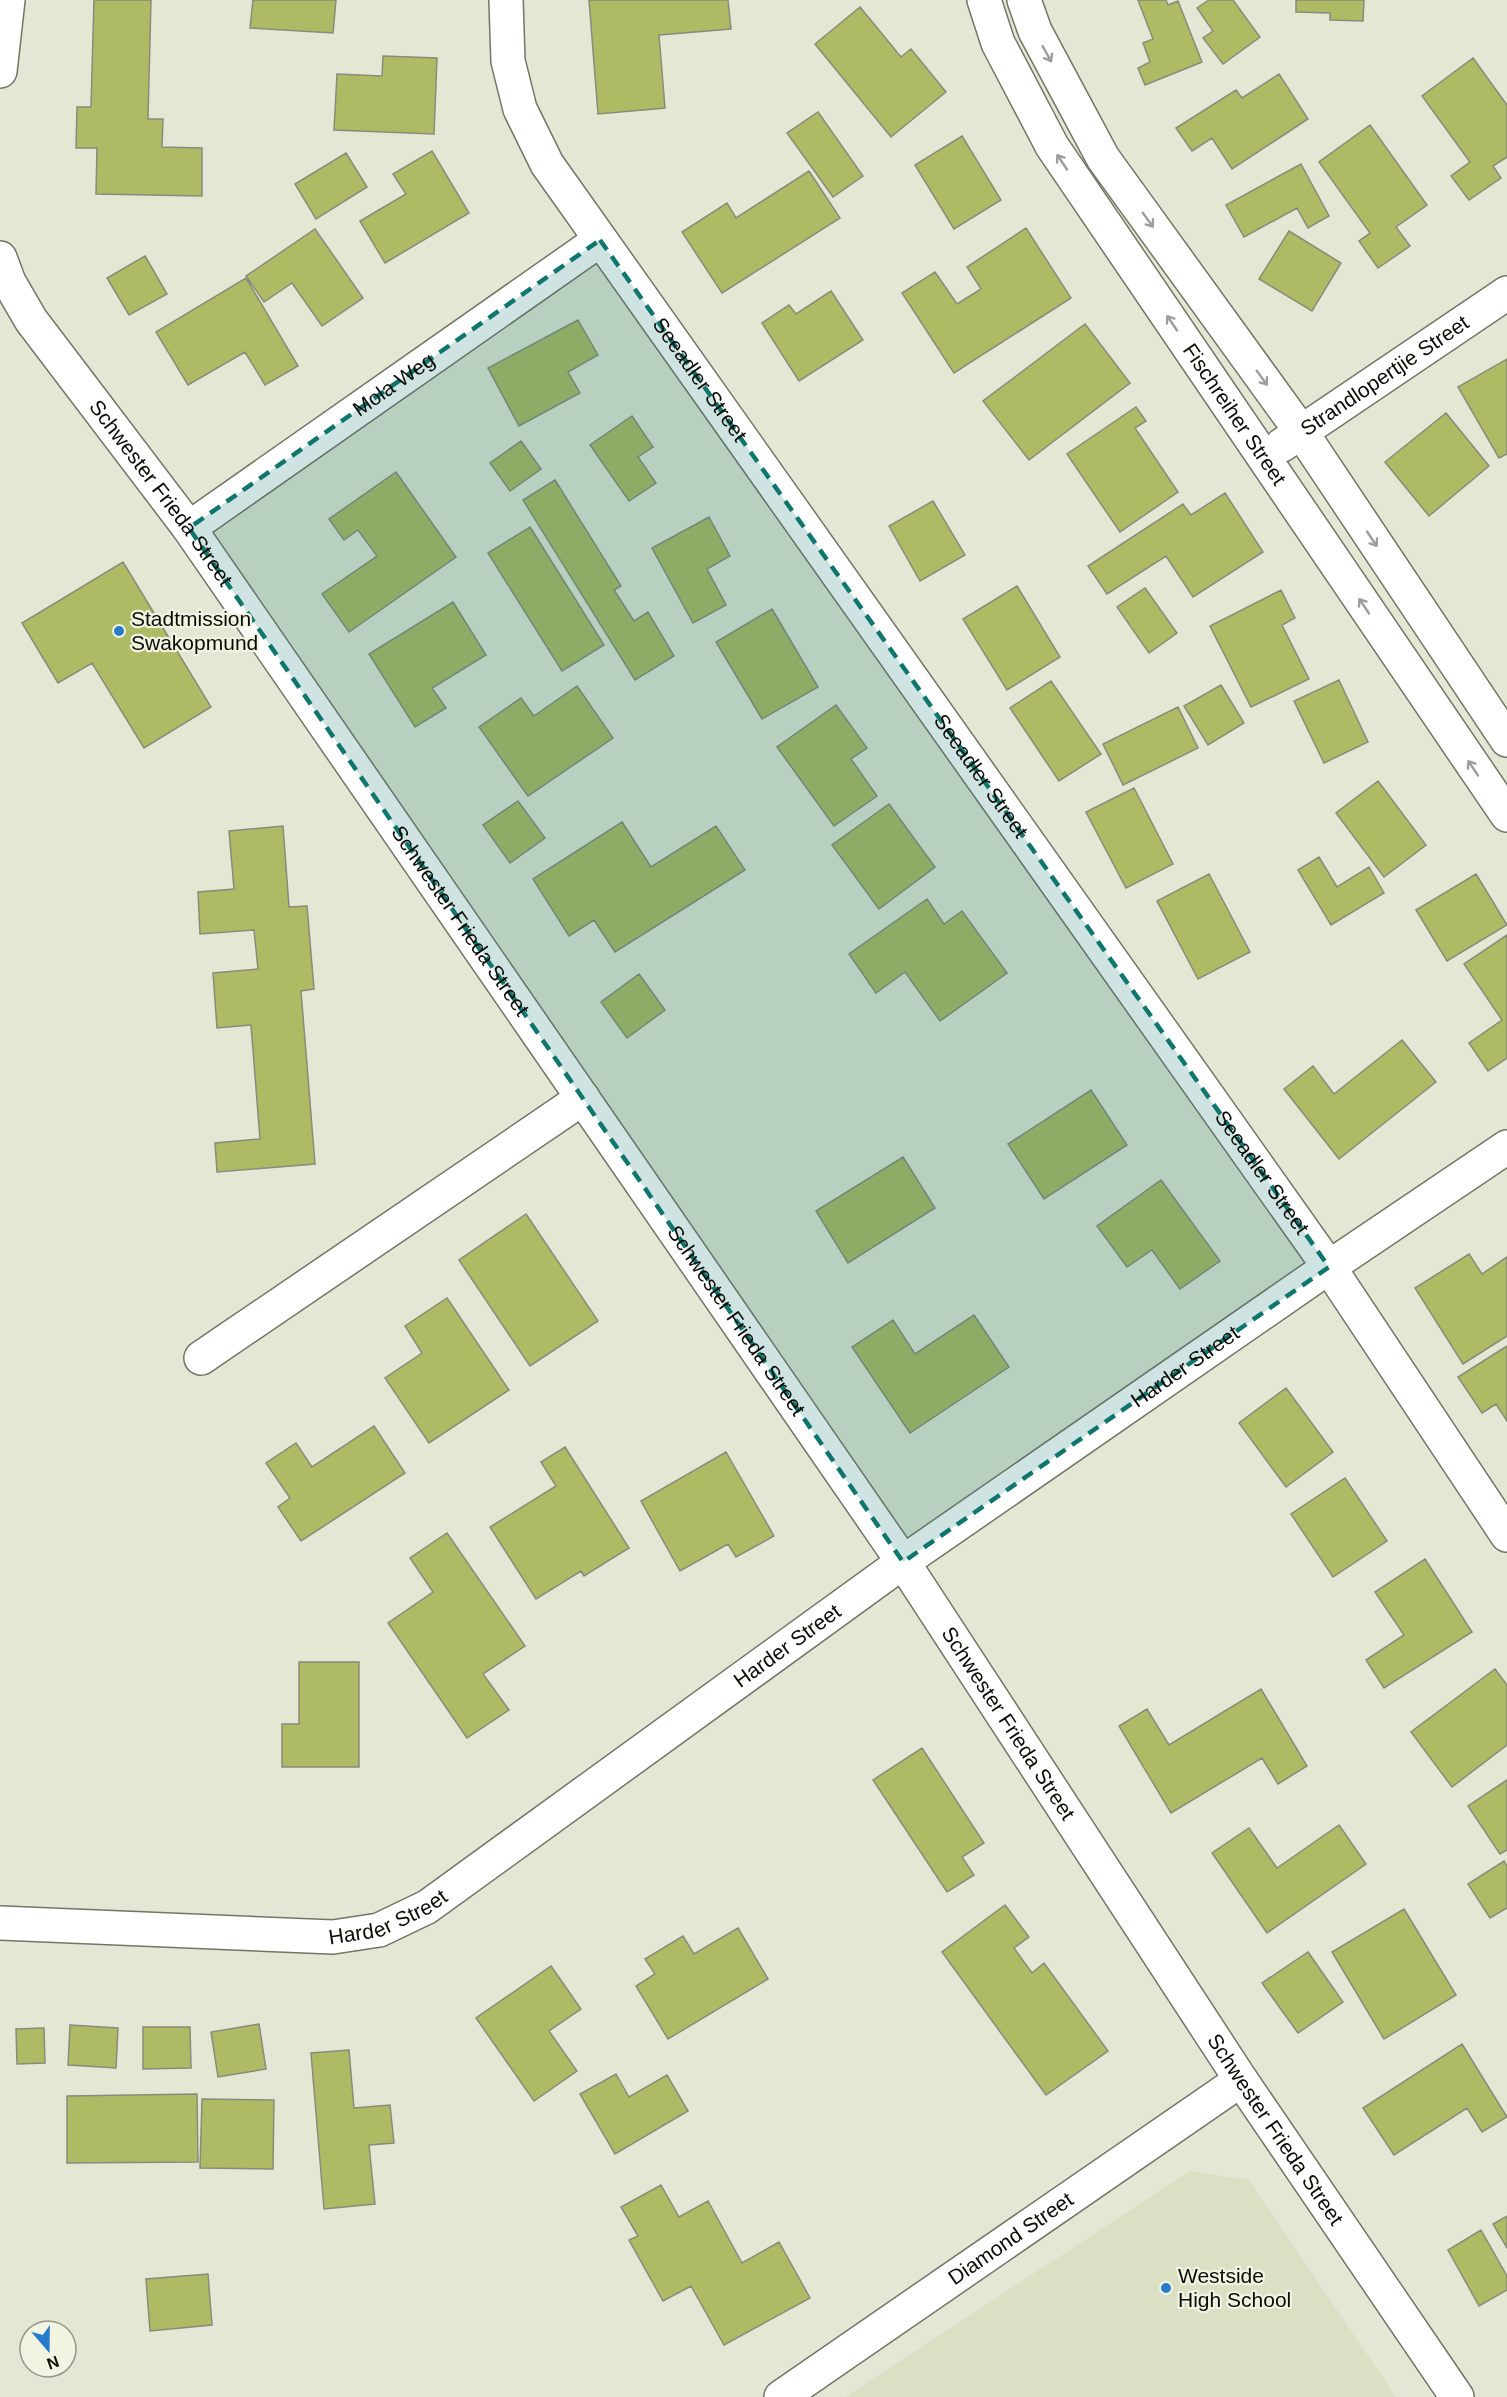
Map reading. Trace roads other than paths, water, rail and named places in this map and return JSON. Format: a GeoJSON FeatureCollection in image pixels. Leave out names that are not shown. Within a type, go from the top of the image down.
{"type":"FeatureCollection","features":[{"type":"Feature","properties":{"kind":"street"},"geometry":{"type":"LineString","coordinates":[[0,71],[8,0]]}},
{"type":"Feature","properties":{"kind":"street","name":"Seeadler Street"},"geometry":{"type":"LineString","coordinates":[[506,0],[508,61],[520,109],[547,164],[1329,1267],[1507,1535]]}},
{"type":"Feature","properties":{"kind":"street","name":"Fischreiher Street"},"geometry":{"type":"LineString","coordinates":[[984,0],[998,43],[1052,146],[1507,815]]}},
{"type":"Feature","properties":{"kind":"street","name":"Fischreiher Street"},"geometry":{"type":"LineString","coordinates":[[1024,0],[1035,32],[1104,158],[1302,433],[1507,740]]}},
{"type":"Feature","properties":{"kind":"street","name":"Mola Weg"},"geometry":{"type":"LineString","coordinates":[[189,528],[600,240]]}},
{"type":"Feature","properties":{"kind":"street","name":"Schwester Frieda Street"},"geometry":{"type":"LineString","coordinates":[[0,258],[9,282],[31,320],[189,528],[903,1562],[1241,2080],[1457,2397]]}},
{"type":"Feature","properties":{"kind":"street","name":"Strandlopertjie Street"},"geometry":{"type":"LineString","coordinates":[[1263,457],[1302,433],[1507,293]]}},
{"type":"Feature","properties":{"kind":"street"},"geometry":{"type":"LineString","coordinates":[[201,1358],[583,1098]]}},
{"type":"Feature","properties":{"kind":"street","name":"Harder Street"},"geometry":{"type":"LineString","coordinates":[[0,1923],[333,1937],[379,1930],[427,1907],[903,1562],[1329,1267],[1507,1147]]}},
{"type":"Feature","properties":{"kind":"street","name":"Diamond Street"},"geometry":{"type":"LineString","coordinates":[[780,2397],[1241,2080]]}},
{"type":"Feature","properties":{"kind":"place","name":"Stadtmission Swakopmund"},"geometry":{"type":"Point","coordinates":[119,631]}},
{"type":"Feature","properties":{"kind":"place","name":"Westside High School"},"geometry":{"type":"Point","coordinates":[1166,2288]}}]}
